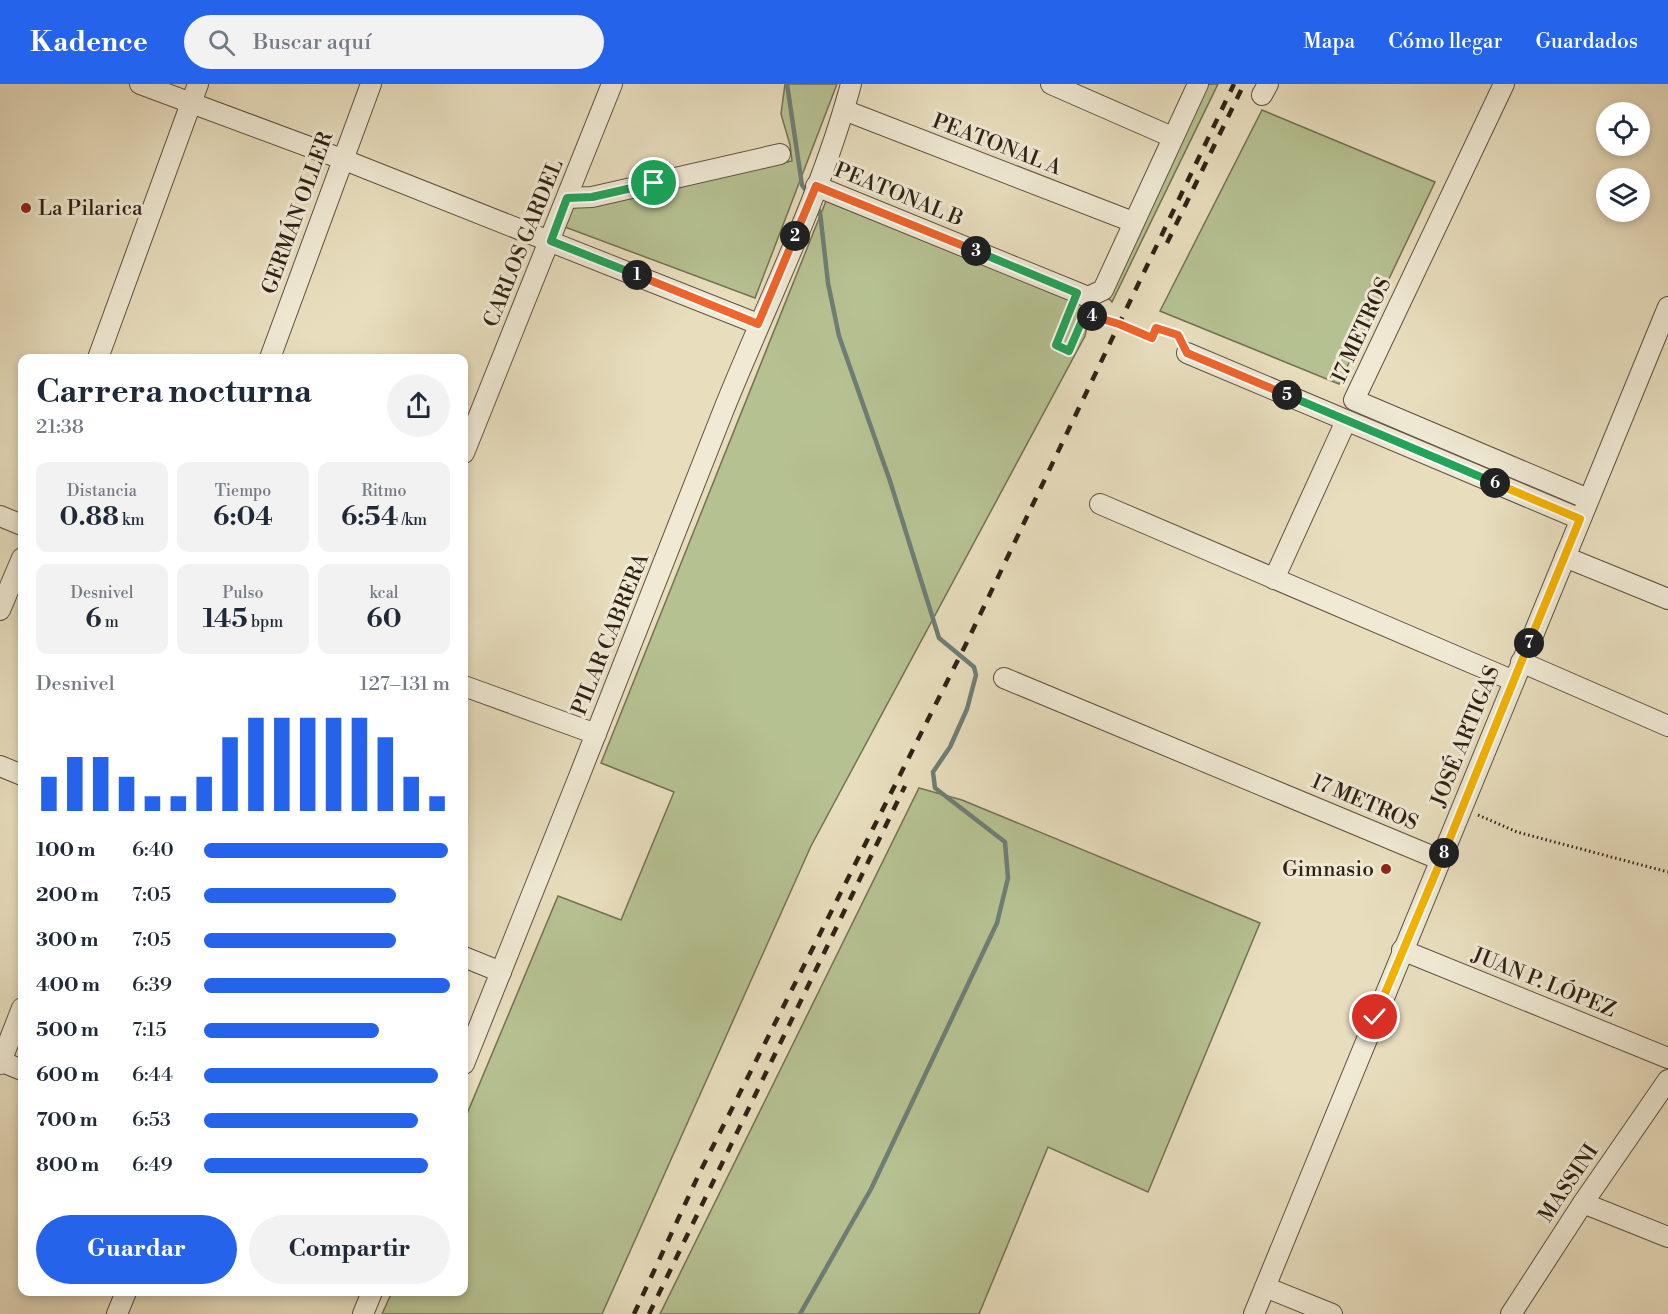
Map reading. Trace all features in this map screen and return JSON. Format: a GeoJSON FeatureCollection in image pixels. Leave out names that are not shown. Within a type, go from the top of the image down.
{"type":"FeatureCollection","features":[{"type":"Feature","properties":{"kind":"street"},"geometry":{"type":"LineString","coordinates":[[140,84],[342,159],[758,324]]}},
{"type":"Feature","properties":{"kind":"street"},"geometry":{"type":"LineString","coordinates":[[99,354],[198,84]]}},
{"type":"Feature","properties":{"kind":"street","name":"GERMÁN OLLER"},"geometry":{"type":"LineString","coordinates":[[271,354],[371,84]]}},
{"type":"Feature","properties":{"kind":"street","name":"CARLOS GARDEL"},"geometry":{"type":"LineString","coordinates":[[468,443],[612,84]]}},
{"type":"Feature","properties":{"kind":"street","name":"PILAR CABRERA"},"geometry":{"type":"LineString","coordinates":[[468,1054],[758,324],[815,188],[844,110],[851,84]]}},
{"type":"Feature","properties":{"kind":"street"},"geometry":{"type":"LineString","coordinates":[[1051,84],[1172,136]]}},
{"type":"Feature","properties":{"kind":"street"},"geometry":{"type":"LineString","coordinates":[[1133,222],[1198,84]]}},
{"type":"Feature","properties":{"kind":"street","name":"17 METROS"},"geometry":{"type":"LineString","coordinates":[[1504,84],[1354,400],[1588,499]]}},
{"type":"Feature","properties":{"kind":"street","name":"PEATONAL A"},"geometry":{"type":"LineString","coordinates":[[844,110],[1133,222]]}},
{"type":"Feature","properties":{"kind":"street"},"geometry":{"type":"LineString","coordinates":[[567,198],[592,197],[780,154]]}},
{"type":"Feature","properties":{"kind":"street","name":"PEATONAL B"},"geometry":{"type":"LineString","coordinates":[[815,188],[1088,297],[1098,295],[1103,290],[1133,222]]}},
{"type":"Feature","properties":{"kind":"street","name":"JOSÉ ARTIGAS"},"geometry":{"type":"LineString","coordinates":[[1254,1314],[1668,307]]}},
{"type":"Feature","properties":{"kind":"street"},"geometry":{"type":"LineString","coordinates":[[1187,353],[1580,519]]}},
{"type":"Feature","properties":{"kind":"street"},"geometry":{"type":"LineString","coordinates":[[1274,579],[1347,421]]}},
{"type":"Feature","properties":{"kind":"street"},"geometry":{"type":"LineString","coordinates":[[1100,504],[1514,681]]}},
{"type":"Feature","properties":{"kind":"street"},"geometry":{"type":"LineString","coordinates":[[0,516],[18,523]]}},
{"type":"Feature","properties":{"kind":"street"},"geometry":{"type":"LineString","coordinates":[[1565,557],[1668,599]]}},
{"type":"Feature","properties":{"kind":"street"},"geometry":{"type":"LineString","coordinates":[[0,610],[18,567]]}},
{"type":"Feature","properties":{"kind":"street"},"geometry":{"type":"LineString","coordinates":[[1521,662],[1668,726]]}},
{"type":"Feature","properties":{"kind":"street","name":"17 METROS"},"geometry":{"type":"LineString","coordinates":[[1004,678],[1441,860]]}},
{"type":"Feature","properties":{"kind":"street"},"geometry":{"type":"LineString","coordinates":[[468,687],[596,734]]}},
{"type":"Feature","properties":{"kind":"street"},"geometry":{"type":"LineString","coordinates":[[0,766],[18,773]]}},
{"type":"Feature","properties":{"kind":"street","name":"JUAN P. LÓPEZ"},"geometry":{"type":"LineString","coordinates":[[1402,950],[1668,1058]]}},
{"type":"Feature","properties":{"kind":"street"},"geometry":{"type":"LineString","coordinates":[[468,959],[501,972]]}},
{"type":"Feature","properties":{"kind":"street"},"geometry":{"type":"LineString","coordinates":[[18,1018],[0,1062],[18,1069]]}},
{"type":"Feature","properties":{"kind":"street","name":"MASSINI"},"geometry":{"type":"LineString","coordinates":[[1511,1314],[1582,1203],[1668,1080]]}},
{"type":"Feature","properties":{"kind":"street"},"geometry":{"type":"LineString","coordinates":[[1582,1203],[1668,1237]]}},
{"type":"Feature","properties":{"kind":"street"},"geometry":{"type":"LineString","coordinates":[[1265,1287],[1332,1314]]}},
{"type":"Feature","properties":{"kind":"street"},"geometry":{"type":"LineString","coordinates":[[117,1314],[124,1296]]}},
{"type":"Feature","properties":{"kind":"street"},"geometry":{"type":"LineString","coordinates":[[363,1314],[370,1296]]}},
{"type":"Feature","properties":{"kind":"path"},"geometry":{"type":"LineString","coordinates":[[1077,293],[1056,345],[1069,351],[1084,316],[1097,316],[1152,338],[1156,328],[1178,335],[1187,353]]}},
{"type":"Feature","properties":{"kind":"path"},"geometry":{"type":"LineString","coordinates":[[1462,808],[1517,832],[1668,872]]}},
{"type":"Feature","properties":{"kind":"green space"},"geometry":{"type":"Polygon","coordinates":[[[785,84],[837,84],[755,298],[565,227],[573,208],[792,161],[781,114],[785,84]]]}},
{"type":"Feature","properties":{"kind":"green space"},"geometry":{"type":"Polygon","coordinates":[[[1206,84],[1218,84],[1112,302],[1108,298],[1206,84]]]}},
{"type":"Feature","properties":{"kind":"green space"},"geometry":{"type":"Polygon","coordinates":[[[1262,110],[1435,182],[1339,384],[1160,311],[1262,110]]]}},
{"type":"Feature","properties":{"kind":"green space"},"geometry":{"type":"Polygon","coordinates":[[[826,201],[1091,308],[1085,336],[811,846],[602,1314],[382,1314],[390,1296],[468,1296],[468,1111],[558,896],[621,920],[674,792],[601,763],[826,201]]]}},
{"type":"Feature","properties":{"kind":"green space"},"geometry":{"type":"Polygon","coordinates":[[[919,788],[962,800],[1260,923],[1148,1192],[1048,1147],[979,1314],[660,1314],[919,788]]]}},
{"type":"Feature","properties":{"kind":"waterway"},"geometry":{"type":"LineString","coordinates":[[787,84],[802,185],[809,195]]}},
{"type":"Feature","properties":{"kind":"waterway"},"geometry":{"type":"LineString","coordinates":[[800,1314],[871,1189],[997,923],[1008,878],[1005,842],[935,788],[933,772],[950,747],[967,709],[976,675],[974,667],[939,638],[890,481],[839,336],[828,283],[820,212],[816,207]]}},
{"type":"Feature","properties":{"kind":"railway"},"geometry":{"type":"LineString","coordinates":[[634,1314],[699,1174],[966,644],[1234,84]]}},
{"type":"Feature","properties":{"kind":"railway"},"geometry":{"type":"LineString","coordinates":[[1167,243],[1244,84]]}},
{"type":"Feature","properties":{"kind":"railway"},"geometry":{"type":"LineString","coordinates":[[649,1314],[905,786]]}},
{"type":"Feature","properties":{"kind":"place","name":"La Pilarica"},"geometry":{"type":"Point","coordinates":[26,208]}},
{"type":"Feature","properties":{"kind":"place","name":"Gimnasio"},"geometry":{"type":"Point","coordinates":[1386,869]}},
{"type":"Feature","properties":{"kind":"route"},"geometry":{"type":"LineString","coordinates":[[654,183],[592,197],[567,198],[551,241],[758,324],[816,186],[1077,293],[1056,345],[1069,351],[1084,316],[1097,316],[1152,338],[1156,328],[1178,335],[1187,353],[1580,519],[1375,1017]]}}]}
